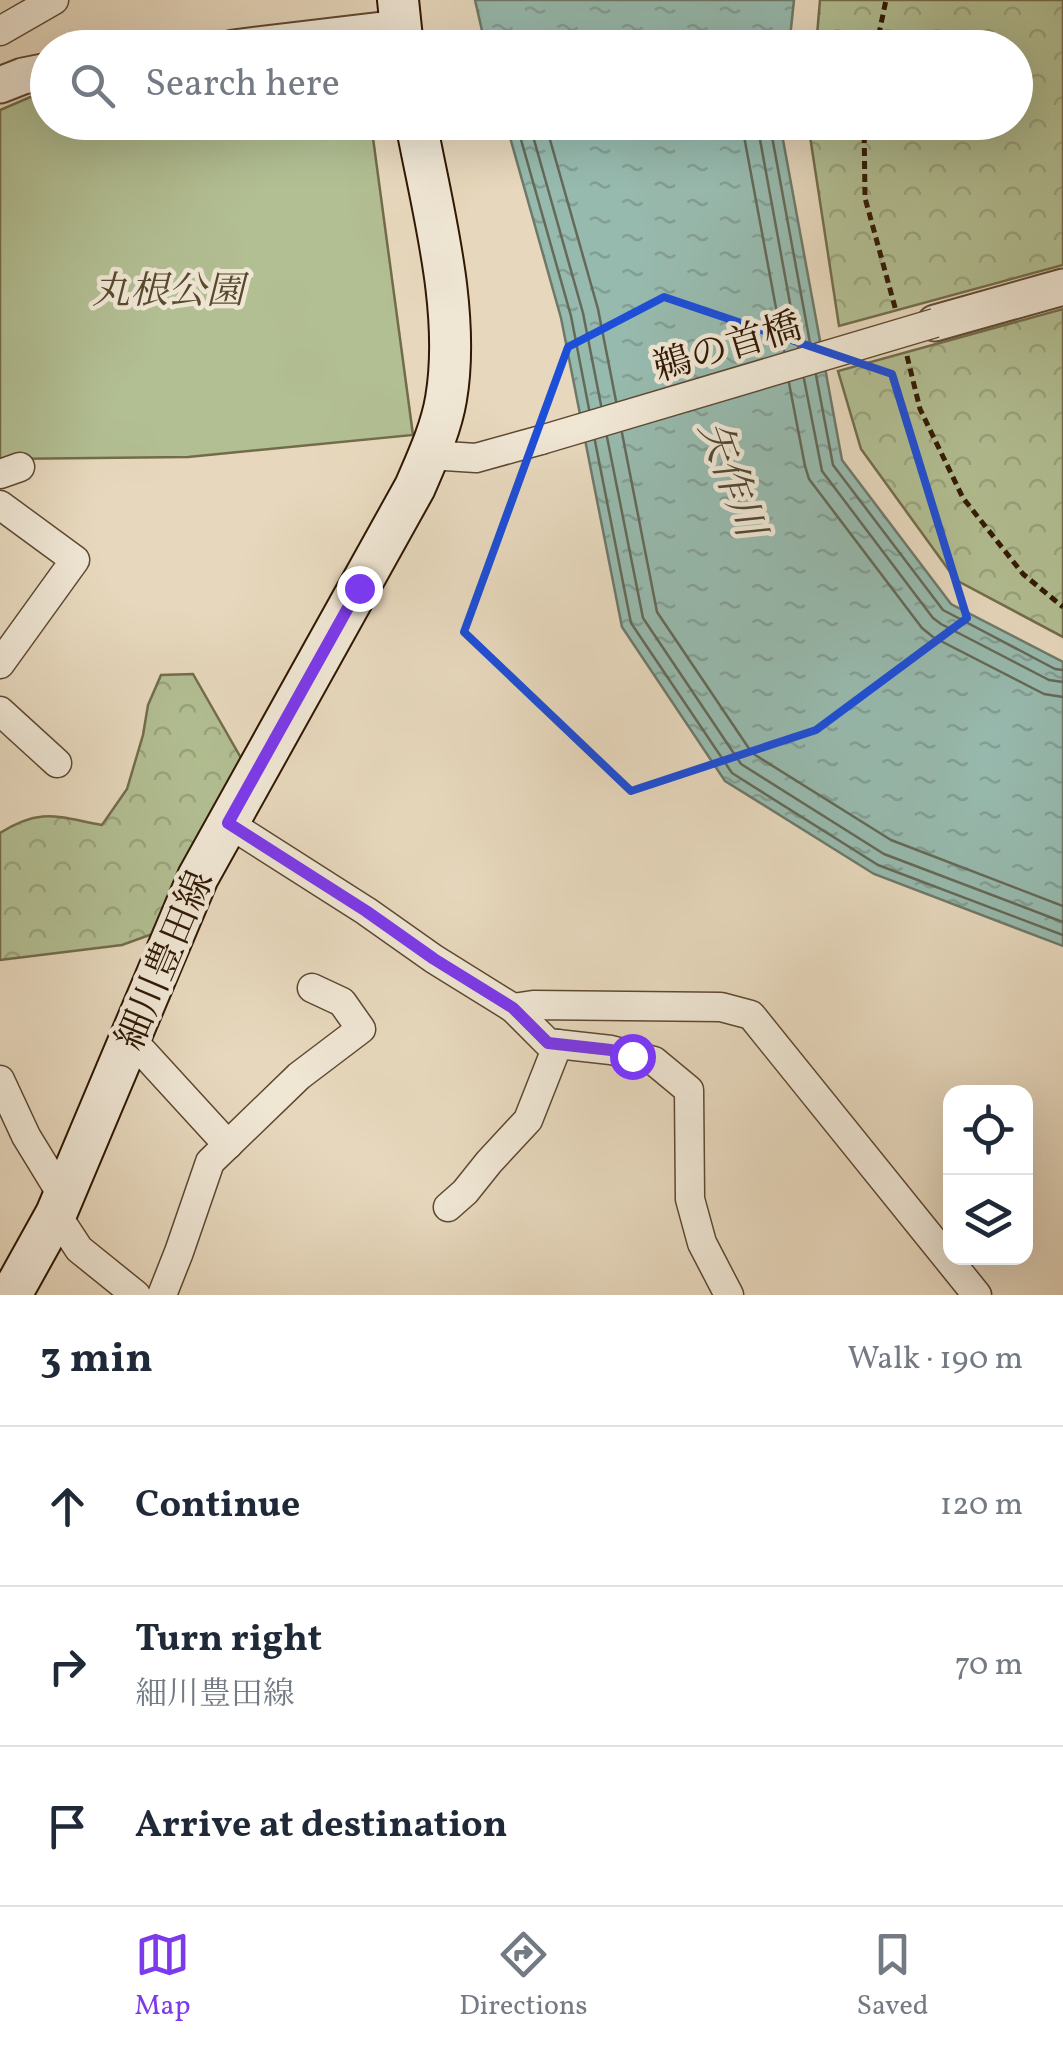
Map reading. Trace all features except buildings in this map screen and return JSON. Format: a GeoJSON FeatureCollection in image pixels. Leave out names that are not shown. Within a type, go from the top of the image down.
{"type":"FeatureCollection","features":[{"type":"Feature","properties":{"kind":"main road","name":"細川豊田線"},"geometry":{"type":"LineString","coordinates":[[10,1295],[59,1205],[198,877],[429,455],[446,400],[450,331],[419,140]]}},
{"type":"Feature","properties":{"kind":"street"},"geometry":{"type":"LineString","coordinates":[[0,31],[54,0]]}},
{"type":"Feature","properties":{"kind":"street"},"geometry":{"type":"LineString","coordinates":[[364,30],[400,25]]}},
{"type":"Feature","properties":{"kind":"street"},"geometry":{"type":"LineString","coordinates":[[0,85],[30,75]]}},
{"type":"Feature","properties":{"kind":"street"},"geometry":{"type":"LineString","coordinates":[[934,323],[1063,288]]}},
{"type":"Feature","properties":{"kind":"street","name":"鵜の首橋"},"geometry":{"type":"LineString","coordinates":[[429,455],[476,458],[934,323]]}},
{"type":"Feature","properties":{"kind":"street"},"geometry":{"type":"LineString","coordinates":[[0,505],[75,560],[0,664]]}},
{"type":"Feature","properties":{"kind":"street"},"geometry":{"type":"LineString","coordinates":[[0,711],[58,763]]}},
{"type":"Feature","properties":{"kind":"street"},"geometry":{"type":"LineString","coordinates":[[228,823],[513,1008],[548,1043],[611,1050],[654,1061],[689,1090],[690,1199],[702,1244],[728,1295]]}},
{"type":"Feature","properties":{"kind":"street"},"geometry":{"type":"LineString","coordinates":[[162,1295],[210,1162],[299,1076],[361,1029],[342,1002],[312,988]]}},
{"type":"Feature","properties":{"kind":"street"},"geometry":{"type":"LineString","coordinates":[[513,1008],[721,1007],[751,1015],[977,1295]]}},
{"type":"Feature","properties":{"kind":"street"},"geometry":{"type":"LineString","coordinates":[[130,1038],[228,1145]]}},
{"type":"Feature","properties":{"kind":"street"},"geometry":{"type":"LineString","coordinates":[[448,1207],[528,1120],[558,1044]]}},
{"type":"Feature","properties":{"kind":"street"},"geometry":{"type":"LineString","coordinates":[[0,1080],[80,1249],[136,1295]]}},
{"type":"Feature","properties":{"kind":"path"},"geometry":{"type":"LineString","coordinates":[[880,30],[886,0]]}},
{"type":"Feature","properties":{"kind":"path"},"geometry":{"type":"LineString","coordinates":[[864,140],[865,198],[898,321]]}},
{"type":"Feature","properties":{"kind":"path"},"geometry":{"type":"LineString","coordinates":[[907,356],[920,409],[964,498],[1022,574],[1063,607]]}},
{"type":"Feature","properties":{"kind":"highlighted area"},"geometry":{"type":"Polygon","coordinates":[[[664,297],[892,374],[967,618],[816,730],[631,791],[464,632],[568,347],[664,297]]]}},
{"type":"Feature","properties":{"kind":"green space"},"geometry":{"type":"Polygon","coordinates":[[[820,0],[1063,0],[1063,265],[839,326],[811,140],[1033,140],[1033,30],[817,30],[820,0]]]}},
{"type":"Feature","properties":{"kind":"green space","name":"丸根公園"},"geometry":{"type":"Polygon","coordinates":[[[30,97],[30,140],[373,140],[413,435],[188,457],[0,459],[0,110],[30,97]]]}},
{"type":"Feature","properties":{"kind":"green space"},"geometry":{"type":"Polygon","coordinates":[[[1063,309],[1063,637],[956,580],[861,449],[838,371],[1063,309]]]}},
{"type":"Feature","properties":{"kind":"green space"},"geometry":{"type":"Polygon","coordinates":[[[193,674],[241,758],[158,932],[122,945],[0,960],[0,833],[27,820],[50,816],[102,825],[127,789],[148,705],[161,675],[193,674]]]}},
{"type":"Feature","properties":{"kind":"water"},"geometry":{"type":"Polygon","coordinates":[[[475,0],[794,0],[791,30],[482,30],[475,0]]]}},
{"type":"Feature","properties":{"kind":"water","name":"矢作川"},"geometry":{"type":"Polygon","coordinates":[[[511,140],[783,140],[842,460],[951,604],[1063,662],[1063,946],[874,874],[725,781],[622,627],[561,318],[511,140]]]}},
{"type":"Feature","properties":{"kind":"route"},"geometry":{"type":"LineString","coordinates":[[359,588],[228,823],[513,1008],[548,1043],[632,1056]]}}]}
